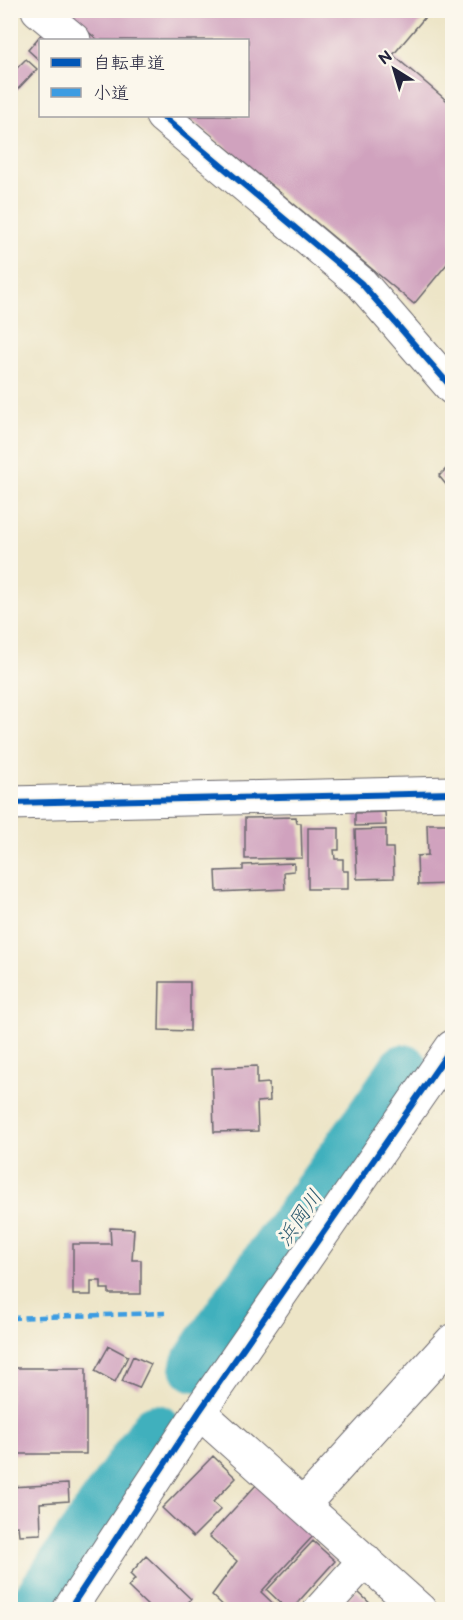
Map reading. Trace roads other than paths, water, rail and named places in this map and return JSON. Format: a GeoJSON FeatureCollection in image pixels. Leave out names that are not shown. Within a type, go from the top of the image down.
{"type":"FeatureCollection","features":[{"type":"Feature","properties":{"kind":"street"},"geometry":{"type":"LineString","coordinates":[[38,10],[73,39]]}},
{"type":"Feature","properties":{"kind":"street"},"geometry":{"type":"LineString","coordinates":[[163,117],[361,283],[453,388]]}},
{"type":"Feature","properties":{"kind":"street"},"geometry":{"type":"LineString","coordinates":[[10,803],[453,793]]}},
{"type":"Feature","properties":{"kind":"street"},"geometry":{"type":"LineString","coordinates":[[69,1610],[199,1412],[453,1047]]}},
{"type":"Feature","properties":{"kind":"street"},"geometry":{"type":"LineString","coordinates":[[303,1505],[453,1341]]}},
{"type":"Feature","properties":{"kind":"street"},"geometry":{"type":"LineString","coordinates":[[199,1412],[420,1610]]}},
{"type":"Feature","properties":{"kind":"street"},"geometry":{"type":"LineString","coordinates":[[320,1610],[365,1560]]}},
{"type":"Feature","properties":{"kind":"waterway","name":"浜岡川"},"geometry":{"type":"LineString","coordinates":[[196,1366],[404,1070]]}},
{"type":"Feature","properties":{"kind":"waterway","name":"浜岡川"},"geometry":{"type":"LineString","coordinates":[[32,1610],[156,1430]]}}]}
